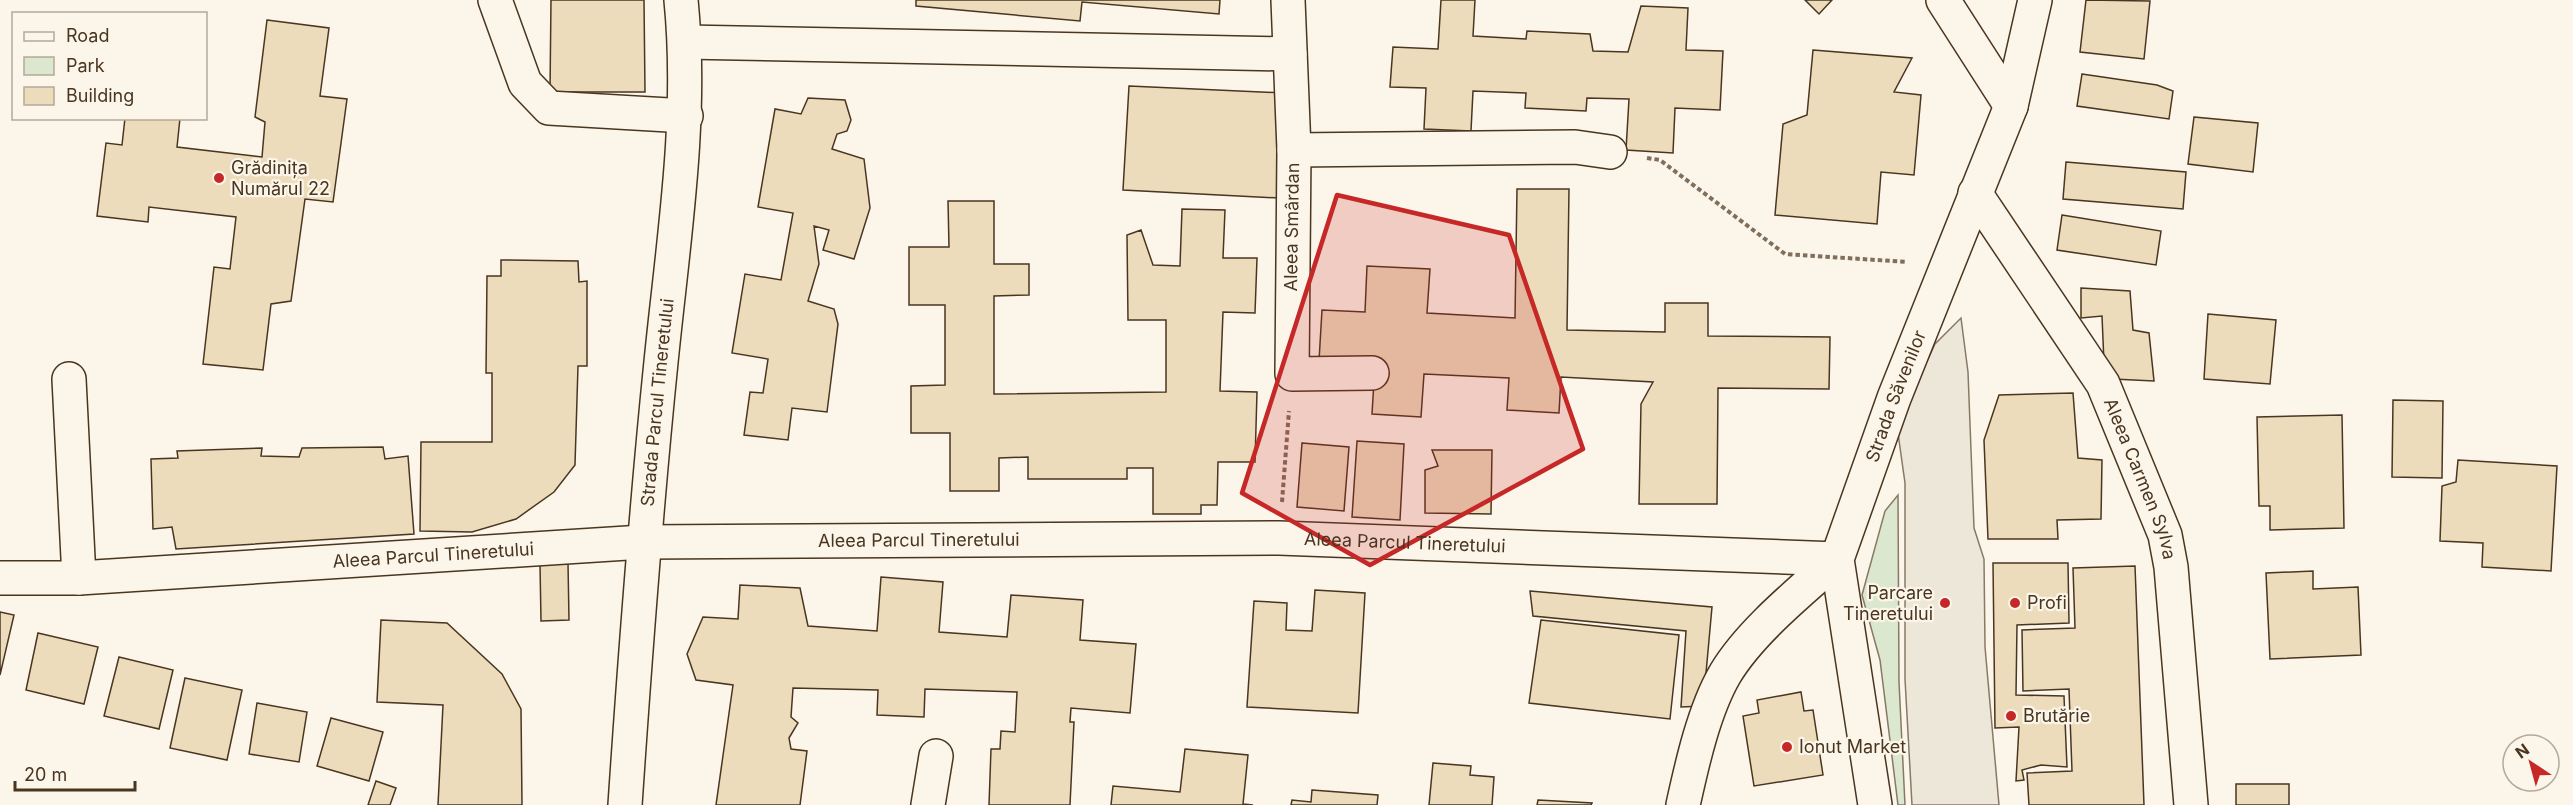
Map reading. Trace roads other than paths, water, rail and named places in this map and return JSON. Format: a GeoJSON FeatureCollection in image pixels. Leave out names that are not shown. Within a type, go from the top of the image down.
{"type":"FeatureCollection","features":[{"type":"Feature","properties":{"kind":"street"},"geometry":{"type":"LineString","coordinates":[[495,0],[525,83],[549,108],[686,116]]}},
{"type":"Feature","properties":{"kind":"street","name":"Strada Parcul Tineretului"},"geometry":{"type":"LineString","coordinates":[[625,805],[643,542],[686,116],[685,42],[681,0]]}},
{"type":"Feature","properties":{"kind":"street","name":"Aleea Smârdan"},"geometry":{"type":"LineString","coordinates":[[1288,0],[1294,150],[1292,374],[1372,373]]}},
{"type":"Feature","properties":{"kind":"street"},"geometry":{"type":"LineString","coordinates":[[1943,0],[2011,106]]}},
{"type":"Feature","properties":{"kind":"street","name":"Strada Săvenilor"},"geometry":{"type":"LineString","coordinates":[[1875,805],[1837,558],[1894,398],[2011,106],[2035,0]]}},
{"type":"Feature","properties":{"kind":"street"},"geometry":{"type":"LineString","coordinates":[[685,42],[1290,54]]}},
{"type":"Feature","properties":{"kind":"street"},"geometry":{"type":"LineString","coordinates":[[1294,150],[1575,147],[1610,152]]}},
{"type":"Feature","properties":{"kind":"street","name":"Aleea Carmen Sylva"},"geometry":{"type":"LineString","coordinates":[[1975,193],[2103,384],[2165,535],[2171,567],[2190,805]]}},
{"type":"Feature","properties":{"kind":"street"},"geometry":{"type":"LineString","coordinates":[[69,379],[80,578]]}},
{"type":"Feature","properties":{"kind":"street","name":"Aleea Parcul Tineretului"},"geometry":{"type":"LineString","coordinates":[[0,578],[80,578],[643,542],[1279,538],[1837,558]]}},
{"type":"Feature","properties":{"kind":"street"},"geometry":{"type":"LineString","coordinates":[[1683,805],[1696,746],[1725,674],[1769,620],[1837,558]]}},
{"type":"Feature","properties":{"kind":"street"},"geometry":{"type":"LineString","coordinates":[[928,805],[936,756]]}},
{"type":"Feature","properties":{"kind":"place","name":"Grădinița Numărul 22"},"geometry":{"type":"Point","coordinates":[219,178]}},
{"type":"Feature","properties":{"kind":"place","name":"Parcare Tineretului"},"geometry":{"type":"Point","coordinates":[1945,603]}},
{"type":"Feature","properties":{"kind":"place","name":"Profi"},"geometry":{"type":"Point","coordinates":[2015,603]}},
{"type":"Feature","properties":{"kind":"place","name":"Brutărie"},"geometry":{"type":"Point","coordinates":[2011,716]}},
{"type":"Feature","properties":{"kind":"place","name":"Ionut Market"},"geometry":{"type":"Point","coordinates":[1787,747]}}]}
